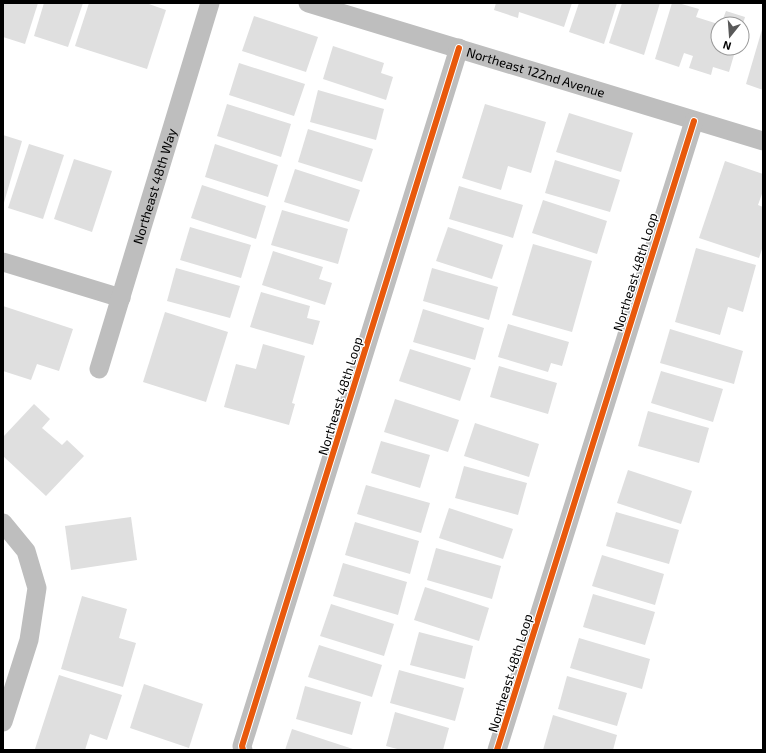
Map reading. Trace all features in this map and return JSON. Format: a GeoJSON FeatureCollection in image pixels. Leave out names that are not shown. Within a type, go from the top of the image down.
{"type":"FeatureCollection","features":[{"type":"Feature","properties":{"kind":"street","name":"Northeast 48th Way"},"geometry":{"type":"LineString","coordinates":[[99,369],[210,3]]}},
{"type":"Feature","properties":{"kind":"street","name":"Northeast 122nd Avenue"},"geometry":{"type":"LineString","coordinates":[[308,3],[763,141]]}},
{"type":"Feature","properties":{"kind":"street","name":"Northeast 48th Loop"},"geometry":{"type":"LineString","coordinates":[[243,750],[242,746],[459,48]]}},
{"type":"Feature","properties":{"kind":"street","name":"Northeast 48th Loop"},"geometry":{"type":"LineString","coordinates":[[497,750],[694,121]]}},
{"type":"Feature","properties":{"kind":"street"},"geometry":{"type":"LineString","coordinates":[[3,262],[121,298]]}},
{"type":"Feature","properties":{"kind":"street"},"geometry":{"type":"LineString","coordinates":[[3,523],[26,551],[37,588],[29,640],[3,722]]}},
{"type":"Feature","properties":{"kind":"building"},"geometry":{"type":"Polygon","coordinates":[[[3,3],[38,3],[25,44],[3,37],[3,3]]]}},
{"type":"Feature","properties":{"kind":"building"},"geometry":{"type":"Polygon","coordinates":[[[44,3],[83,3],[68,47],[34,36],[44,3]]]}},
{"type":"Feature","properties":{"kind":"building"},"geometry":{"type":"Polygon","coordinates":[[[89,3],[146,3],[166,10],[147,69],[75,46],[89,3]]]}},
{"type":"Feature","properties":{"kind":"building"},"geometry":{"type":"Polygon","coordinates":[[[496,3],[572,3],[564,27],[519,12],[518,18],[494,10],[496,3]]]}},
{"type":"Feature","properties":{"kind":"building"},"geometry":{"type":"Polygon","coordinates":[[[579,3],[617,3],[604,44],[569,32],[579,3]]]}},
{"type":"Feature","properties":{"kind":"building"},"geometry":{"type":"Polygon","coordinates":[[[622,3],[660,3],[644,55],[609,43],[622,3]]]}},
{"type":"Feature","properties":{"kind":"building"},"geometry":{"type":"Polygon","coordinates":[[[672,3],[678,3],[699,9],[696,17],[710,21],[710,56],[734,56],[729,72],[713,67],[711,75],[689,68],[693,56],[684,53],[679,67],[655,59],[672,3]]]}},
{"type":"Feature","properties":{"kind":"building"},"geometry":{"type":"Polygon","coordinates":[[[726,11],[742,16],[724,16],[726,11]]]}},
{"type":"Feature","properties":{"kind":"building"},"geometry":{"type":"Polygon","coordinates":[[[254,16],[318,37],[306,72],[242,51],[254,16]]]}},
{"type":"Feature","properties":{"kind":"building"},"geometry":{"type":"Polygon","coordinates":[[[763,26],[763,90],[746,84],[763,26]]]}},
{"type":"Feature","properties":{"kind":"building"},"geometry":{"type":"Polygon","coordinates":[[[333,46],[384,63],[381,73],[393,77],[386,100],[323,79],[333,46]]]}},
{"type":"Feature","properties":{"kind":"building"},"geometry":{"type":"Polygon","coordinates":[[[239,63],[305,84],[294,116],[229,95],[239,63]]]}},
{"type":"Feature","properties":{"kind":"building"},"geometry":{"type":"Polygon","coordinates":[[[318,90],[384,109],[376,140],[310,122],[318,90]]]}},
{"type":"Feature","properties":{"kind":"building"},"geometry":{"type":"Polygon","coordinates":[[[227,104],[291,124],[281,157],[217,136],[227,104]]]}},
{"type":"Feature","properties":{"kind":"building"},"geometry":{"type":"Polygon","coordinates":[[[485,104],[546,122],[531,173],[508,166],[501,190],[462,178],[485,104]]]}},
{"type":"Feature","properties":{"kind":"building"},"geometry":{"type":"Polygon","coordinates":[[[569,113],[633,133],[621,172],[556,152],[569,113]]]}},
{"type":"Feature","properties":{"kind":"building"},"geometry":{"type":"Polygon","coordinates":[[[308,129],[373,149],[362,182],[298,162],[308,129]]]}},
{"type":"Feature","properties":{"kind":"building"},"geometry":{"type":"Polygon","coordinates":[[[3,135],[22,141],[3,206],[3,135]]]}},
{"type":"Feature","properties":{"kind":"building"},"geometry":{"type":"Polygon","coordinates":[[[29,144],[64,155],[43,219],[8,208],[29,144]]]}},
{"type":"Feature","properties":{"kind":"building"},"geometry":{"type":"Polygon","coordinates":[[[215,144],[278,165],[268,197],[205,177],[215,144]]]}},
{"type":"Feature","properties":{"kind":"building"},"geometry":{"type":"Polygon","coordinates":[[[74,159],[112,171],[92,232],[54,219],[74,159]]]}},
{"type":"Feature","properties":{"kind":"building"},"geometry":{"type":"Polygon","coordinates":[[[555,160],[620,180],[610,212],[545,193],[555,160]]]}},
{"type":"Feature","properties":{"kind":"building"},"geometry":{"type":"Polygon","coordinates":[[[725,161],[763,174],[763,191],[758,205],[763,207],[763,246],[759,258],[699,238],[725,161]]]}},
{"type":"Feature","properties":{"kind":"building"},"geometry":{"type":"Polygon","coordinates":[[[295,169],[360,190],[349,222],[284,202],[295,169]]]}},
{"type":"Feature","properties":{"kind":"building"},"geometry":{"type":"Polygon","coordinates":[[[202,185],[266,206],[256,239],[191,218],[202,185]]]}},
{"type":"Feature","properties":{"kind":"building"},"geometry":{"type":"Polygon","coordinates":[[[459,186],[523,205],[513,238],[449,219],[459,186]]]}},
{"type":"Feature","properties":{"kind":"building"},"geometry":{"type":"Polygon","coordinates":[[[543,200],[607,221],[597,254],[532,233],[543,200]]]}},
{"type":"Feature","properties":{"kind":"building"},"geometry":{"type":"Polygon","coordinates":[[[282,210],[348,229],[338,264],[271,245],[282,210]]]}},
{"type":"Feature","properties":{"kind":"building"},"geometry":{"type":"Polygon","coordinates":[[[190,227],[251,245],[241,278],[180,260],[190,227]]]}},
{"type":"Feature","properties":{"kind":"building"},"geometry":{"type":"Polygon","coordinates":[[[448,227],[503,245],[492,279],[436,261],[448,227]]]}},
{"type":"Feature","properties":{"kind":"building"},"geometry":{"type":"Polygon","coordinates":[[[533,244],[592,261],[572,332],[512,315],[533,244]]]}},
{"type":"Feature","properties":{"kind":"building"},"geometry":{"type":"Polygon","coordinates":[[[696,248],[756,265],[743,312],[728,307],[720,335],[675,322],[696,248]]]}},
{"type":"Feature","properties":{"kind":"building"},"geometry":{"type":"Polygon","coordinates":[[[273,251],[323,267],[319,279],[332,283],[325,305],[262,285],[273,251]]]}},
{"type":"Feature","properties":{"kind":"building"},"geometry":{"type":"Polygon","coordinates":[[[176,268],[240,286],[230,318],[167,301],[176,268]]]}},
{"type":"Feature","properties":{"kind":"building"},"geometry":{"type":"Polygon","coordinates":[[[432,268],[498,287],[489,320],[423,301],[432,268]]]}},
{"type":"Feature","properties":{"kind":"building"},"geometry":{"type":"Polygon","coordinates":[[[261,292],[310,306],[307,318],[320,321],[313,345],[250,327],[261,292]]]}},
{"type":"Feature","properties":{"kind":"building"},"geometry":{"type":"Polygon","coordinates":[[[3,306],[73,329],[59,371],[37,364],[31,380],[3,371],[3,306]]]}},
{"type":"Feature","properties":{"kind":"building"},"geometry":{"type":"Polygon","coordinates":[[[423,309],[484,328],[475,360],[413,342],[423,309]]]}},
{"type":"Feature","properties":{"kind":"building"},"geometry":{"type":"Polygon","coordinates":[[[165,312],[228,332],[206,402],[143,382],[165,312]]]}},
{"type":"Feature","properties":{"kind":"building"},"geometry":{"type":"Polygon","coordinates":[[[508,324],[569,342],[562,366],[551,363],[548,372],[498,357],[508,324]]]}},
{"type":"Feature","properties":{"kind":"building"},"geometry":{"type":"Polygon","coordinates":[[[670,329],[743,351],[734,384],[660,363],[670,329]]]}},
{"type":"Feature","properties":{"kind":"building"},"geometry":{"type":"Polygon","coordinates":[[[263,344],[305,356],[292,403],[295,404],[289,425],[224,407],[236,364],[256,369],[263,344]]]}},
{"type":"Feature","properties":{"kind":"building"},"geometry":{"type":"Polygon","coordinates":[[[410,349],[471,368],[460,401],[399,381],[410,349]]]}},
{"type":"Feature","properties":{"kind":"building"},"geometry":{"type":"Polygon","coordinates":[[[499,366],[557,383],[548,414],[490,397],[499,366]]]}},
{"type":"Feature","properties":{"kind":"building"},"geometry":{"type":"Polygon","coordinates":[[[661,371],[723,389],[713,422],[651,403],[661,371]]]}},
{"type":"Feature","properties":{"kind":"building"},"geometry":{"type":"Polygon","coordinates":[[[395,399],[459,420],[448,452],[384,432],[395,399]]]}},
{"type":"Feature","properties":{"kind":"building"},"geometry":{"type":"Polygon","coordinates":[[[34,404],[50,419],[42,428],[62,445],[67,440],[84,456],[46,496],[3,456],[3,437],[34,404]]]}},
{"type":"Feature","properties":{"kind":"building"},"geometry":{"type":"Polygon","coordinates":[[[648,411],[709,428],[699,463],[638,446],[648,411]]]}},
{"type":"Feature","properties":{"kind":"building"},"geometry":{"type":"Polygon","coordinates":[[[475,423],[539,444],[529,477],[464,456],[475,423]]]}},
{"type":"Feature","properties":{"kind":"building"},"geometry":{"type":"Polygon","coordinates":[[[381,441],[430,455],[420,488],[371,473],[381,441]]]}},
{"type":"Feature","properties":{"kind":"building"},"geometry":{"type":"Polygon","coordinates":[[[464,466],[527,483],[518,515],[455,498],[464,466]]]}},
{"type":"Feature","properties":{"kind":"building"},"geometry":{"type":"Polygon","coordinates":[[[628,470],[692,491],[681,524],[617,503],[628,470]]]}},
{"type":"Feature","properties":{"kind":"building"},"geometry":{"type":"Polygon","coordinates":[[[366,485],[430,503],[421,533],[357,514],[366,485]]]}},
{"type":"Feature","properties":{"kind":"building"},"geometry":{"type":"Polygon","coordinates":[[[449,508],[513,529],[503,559],[439,538],[449,508]]]}},
{"type":"Feature","properties":{"kind":"building"},"geometry":{"type":"Polygon","coordinates":[[[616,512],[679,530],[669,564],[606,546],[616,512]]]}},
{"type":"Feature","properties":{"kind":"building"},"geometry":{"type":"Polygon","coordinates":[[[131,517],[137,560],[71,570],[65,526],[131,517]]]}},
{"type":"Feature","properties":{"kind":"building"},"geometry":{"type":"Polygon","coordinates":[[[355,522],[419,541],[410,574],[345,555],[355,522]]]}},
{"type":"Feature","properties":{"kind":"building"},"geometry":{"type":"Polygon","coordinates":[[[436,548],[501,566],[492,599],[427,580],[436,548]]]}},
{"type":"Feature","properties":{"kind":"building"},"geometry":{"type":"Polygon","coordinates":[[[602,555],[664,574],[655,605],[592,586],[602,555]]]}},
{"type":"Feature","properties":{"kind":"building"},"geometry":{"type":"Polygon","coordinates":[[[343,563],[407,582],[398,615],[333,596],[343,563]]]}},
{"type":"Feature","properties":{"kind":"building"},"geometry":{"type":"Polygon","coordinates":[[[425,587],[489,608],[479,641],[414,620],[425,587]]]}},
{"type":"Feature","properties":{"kind":"building"},"geometry":{"type":"Polygon","coordinates":[[[593,594],[655,612],[645,645],[583,627],[593,594]]]}},
{"type":"Feature","properties":{"kind":"building"},"geometry":{"type":"Polygon","coordinates":[[[82,596],[127,609],[119,638],[136,643],[123,687],[61,669],[82,596]]]}},
{"type":"Feature","properties":{"kind":"building"},"geometry":{"type":"Polygon","coordinates":[[[331,604],[394,624],[384,656],[320,636],[331,604]]]}},
{"type":"Feature","properties":{"kind":"building"},"geometry":{"type":"Polygon","coordinates":[[[419,632],[473,646],[465,679],[410,665],[419,632]]]}},
{"type":"Feature","properties":{"kind":"building"},"geometry":{"type":"Polygon","coordinates":[[[579,638],[650,659],[642,689],[570,668],[579,638]]]}},
{"type":"Feature","properties":{"kind":"building"},"geometry":{"type":"Polygon","coordinates":[[[319,645],[382,665],[372,697],[308,677],[319,645]]]}},
{"type":"Feature","properties":{"kind":"building"},"geometry":{"type":"Polygon","coordinates":[[[399,670],[464,688],[455,721],[390,703],[399,670]]]}},
{"type":"Feature","properties":{"kind":"building"},"geometry":{"type":"Polygon","coordinates":[[[59,675],[122,695],[107,740],[90,734],[85,750],[35,749],[59,675]]]}},
{"type":"Feature","properties":{"kind":"building"},"geometry":{"type":"Polygon","coordinates":[[[567,676],[627,693],[617,726],[558,709],[567,676]]]}},
{"type":"Feature","properties":{"kind":"building"},"geometry":{"type":"Polygon","coordinates":[[[144,684],[203,704],[189,748],[130,728],[144,684]]]}},
{"type":"Feature","properties":{"kind":"building"},"geometry":{"type":"Polygon","coordinates":[[[305,686],[361,702],[352,735],[296,719],[305,686]]]}},
{"type":"Feature","properties":{"kind":"building"},"geometry":{"type":"Polygon","coordinates":[[[395,712],[449,728],[443,750],[401,750],[386,746],[395,712]]]}},
{"type":"Feature","properties":{"kind":"building"},"geometry":{"type":"Polygon","coordinates":[[[553,715],[617,735],[613,750],[543,750],[553,715]]]}},
{"type":"Feature","properties":{"kind":"building"},"geometry":{"type":"Polygon","coordinates":[[[292,729],[356,750],[285,750],[292,729]]]}},
{"type":"Feature","properties":{"kind":"cycle path"},"geometry":{"type":"LineString","coordinates":[[243,750],[242,746],[459,48]]}},
{"type":"Feature","properties":{"kind":"cycle path"},"geometry":{"type":"LineString","coordinates":[[497,750],[694,121]]}}]}
